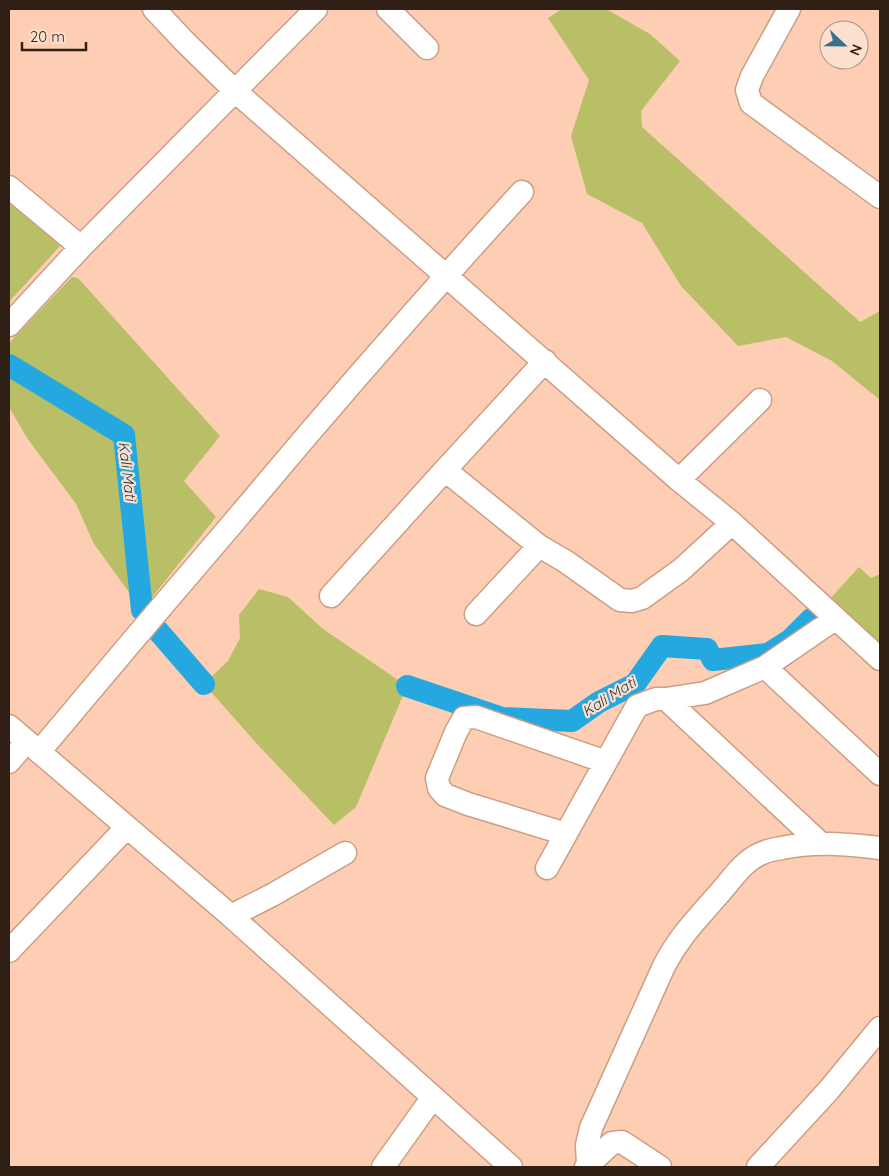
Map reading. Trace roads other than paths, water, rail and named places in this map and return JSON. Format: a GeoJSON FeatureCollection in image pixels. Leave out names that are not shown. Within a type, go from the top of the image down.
{"type":"FeatureCollection","features":[{"type":"Feature","properties":{"kind":"street"},"geometry":{"type":"LineString","coordinates":[[154,9],[235,90],[679,480],[732,524],[880,659]]}},
{"type":"Feature","properties":{"kind":"street"},"geometry":{"type":"LineString","coordinates":[[9,325],[81,247],[316,9]]}},
{"type":"Feature","properties":{"kind":"street"},"geometry":{"type":"LineString","coordinates":[[388,9],[427,48]]}},
{"type":"Feature","properties":{"kind":"street"},"geometry":{"type":"LineString","coordinates":[[789,9],[752,76],[747,90],[751,102],[880,198]]}},
{"type":"Feature","properties":{"kind":"street"},"geometry":{"type":"LineString","coordinates":[[9,187],[81,247]]}},
{"type":"Feature","properties":{"kind":"street"},"geometry":{"type":"LineString","coordinates":[[9,762],[33,747],[125,648],[336,400],[522,192]]}},
{"type":"Feature","properties":{"kind":"street"},"geometry":{"type":"LineString","coordinates":[[330,596],[544,360]]}},
{"type":"Feature","properties":{"kind":"street"},"geometry":{"type":"LineString","coordinates":[[679,480],[760,400]]}},
{"type":"Feature","properties":{"kind":"street"},"geometry":{"type":"LineString","coordinates":[[445,470],[540,546],[565,561],[620,600],[632,601],[642,598],[681,570],[732,524]]}},
{"type":"Feature","properties":{"kind":"street"},"geometry":{"type":"LineString","coordinates":[[476,614],[540,546]]}},
{"type":"Feature","properties":{"kind":"street"},"geometry":{"type":"LineString","coordinates":[[547,868],[637,706],[656,699],[705,693],[765,667],[835,619]]}},
{"type":"Feature","properties":{"kind":"street"},"geometry":{"type":"LineString","coordinates":[[765,667],[880,774]]}},
{"type":"Feature","properties":{"kind":"street"},"geometry":{"type":"LineString","coordinates":[[666,699],[820,843]]}},
{"type":"Feature","properties":{"kind":"street"},"geometry":{"type":"LineString","coordinates":[[566,834],[468,804],[445,795],[439,788],[437,778],[456,732],[464,718],[476,717],[606,762]]}},
{"type":"Feature","properties":{"kind":"street"},"geometry":{"type":"LineString","coordinates":[[9,726],[231,916],[511,1167]]}},
{"type":"Feature","properties":{"kind":"street"},"geometry":{"type":"LineString","coordinates":[[9,951],[127,828]]}},
{"type":"Feature","properties":{"kind":"street"},"geometry":{"type":"LineString","coordinates":[[587,1166],[587,1145],[591,1128],[664,966],[693,921],[735,875],[760,854],[797,845],[820,843],[880,848]]}},
{"type":"Feature","properties":{"kind":"street"},"geometry":{"type":"LineString","coordinates":[[231,916],[274,894],[345,853]]}},
{"type":"Feature","properties":{"kind":"street"},"geometry":{"type":"LineString","coordinates":[[758,1167],[828,1091],[880,1028]]}},
{"type":"Feature","properties":{"kind":"street"},"geometry":{"type":"LineString","coordinates":[[383,1167],[433,1097]]}},
{"type":"Feature","properties":{"kind":"street"},"geometry":{"type":"LineString","coordinates":[[587,1166],[612,1143],[622,1142],[660,1167]]}},
{"type":"Feature","properties":{"kind":"waterway","name":"Kali Mati"},"geometry":{"type":"LineString","coordinates":[[9,365],[124,435],[142,610]]}},
{"type":"Feature","properties":{"kind":"waterway","name":"Kali Mati"},"geometry":{"type":"LineString","coordinates":[[407,686],[502,718],[572,721],[599,702],[635,684],[662,646],[707,649],[713,660],[768,654],[790,640],[811,619]]}},
{"type":"Feature","properties":{"kind":"waterway","name":"Kali Mati"},"geometry":{"type":"LineString","coordinates":[[152,624],[204,684]]}}]}
